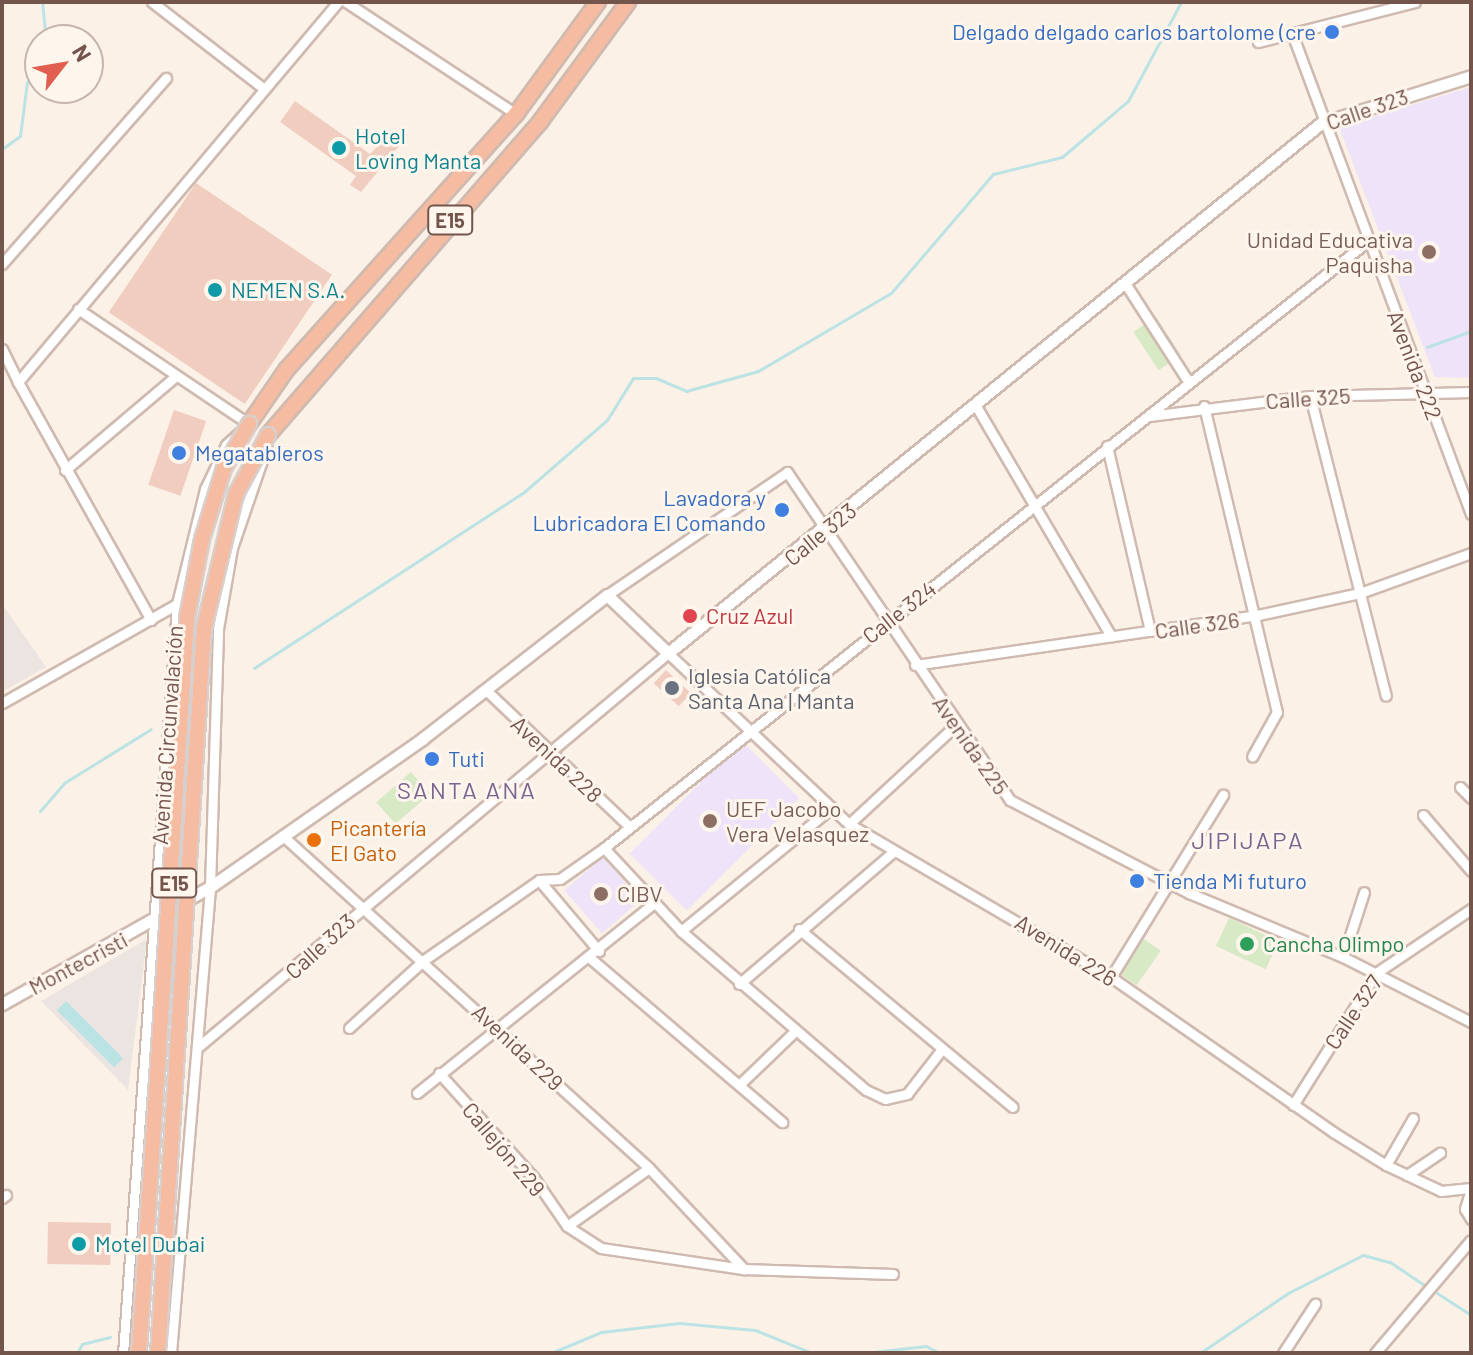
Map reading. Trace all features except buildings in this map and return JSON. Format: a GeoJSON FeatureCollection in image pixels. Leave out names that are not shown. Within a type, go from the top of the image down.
{"type":"FeatureCollection","features":[{"type":"Feature","properties":{"kind":"highway","name":"Avenida Circunvalación"},"geometry":{"type":"LineString","coordinates":[[139,1353],[187,618],[211,511],[249,424],[287,369],[516,114],[598,2]]}},
{"type":"Feature","properties":{"kind":"highway","name":"Avenida Circunvalación"},"geometry":{"type":"LineString","coordinates":[[158,1353],[204,628],[236,494],[268,435],[513,151],[628,2]]}},
{"type":"Feature","properties":{"kind":"highway"},"geometry":{"type":"LineString","coordinates":[[496,137],[513,151]]}},
{"type":"Feature","properties":{"kind":"street"},"geometry":{"type":"LineString","coordinates":[[152,2],[264,89]]}},
{"type":"Feature","properties":{"kind":"street"},"geometry":{"type":"LineString","coordinates":[[18,382],[338,2]]}},
{"type":"Feature","properties":{"kind":"street"},"geometry":{"type":"LineString","coordinates":[[346,2],[516,114]]}},
{"type":"Feature","properties":{"kind":"street"},"geometry":{"type":"LineString","coordinates":[[1258,42],[1293,36],[1415,2]]}},
{"type":"Feature","properties":{"kind":"street","name":"Avenida 222"},"geometry":{"type":"LineString","coordinates":[[1293,36],[1321,123],[1471,514]]}},
{"type":"Feature","properties":{"kind":"street","name":"Calle 323"},"geometry":{"type":"LineString","coordinates":[[198,1047],[668,653],[826,530],[1321,123],[1471,76]]}},
{"type":"Feature","properties":{"kind":"street"},"geometry":{"type":"LineString","coordinates":[[2,264],[166,78]]}},
{"type":"Feature","properties":{"kind":"street","name":"Calle 324"},"geometry":{"type":"LineString","coordinates":[[349,1028],[424,960],[539,880],[560,879],[604,848],[1368,241]]}},
{"type":"Feature","properties":{"kind":"street"},"geometry":{"type":"LineString","coordinates":[[1125,283],[1188,381]]}},
{"type":"Feature","properties":{"kind":"street"},"geometry":{"type":"LineString","coordinates":[[78,309],[249,424]]}},
{"type":"Feature","properties":{"kind":"street"},"geometry":{"type":"LineString","coordinates":[[2,349],[65,470],[151,620]]}},
{"type":"Feature","properties":{"kind":"street"},"geometry":{"type":"LineString","coordinates":[[65,470],[176,376]]}},
{"type":"Feature","properties":{"kind":"street","name":"Calle 325"},"geometry":{"type":"LineString","coordinates":[[1145,416],[1204,406],[1310,396],[1471,392]]}},
{"type":"Feature","properties":{"kind":"street"},"geometry":{"type":"LineString","coordinates":[[1310,396],[1386,696]]}},
{"type":"Feature","properties":{"kind":"street"},"geometry":{"type":"LineString","coordinates":[[976,406],[1037,503],[1111,636]]}},
{"type":"Feature","properties":{"kind":"street"},"geometry":{"type":"LineString","coordinates":[[1204,406],[1258,615],[1277,712],[1252,757]]}},
{"type":"Feature","properties":{"kind":"street","name":"Avenida Circunvalación"},"geometry":{"type":"LineString","coordinates":[[123,1353],[177,604],[205,489],[226,445],[249,424]]}},
{"type":"Feature","properties":{"kind":"street","name":"Avenida Circunvalación"},"geometry":{"type":"LineString","coordinates":[[171,1353],[210,887],[218,629],[232,548],[268,435]]}},
{"type":"Feature","properties":{"kind":"street"},"geometry":{"type":"LineString","coordinates":[[1107,446],[1150,631]]}},
{"type":"Feature","properties":{"kind":"street","name":"Avenida 225"},"geometry":{"type":"LineString","coordinates":[[607,595],[787,472],[955,726],[1010,800],[1170,884],[1343,957],[1471,1022]]}},
{"type":"Feature","properties":{"kind":"street","name":"Calle 326"},"geometry":{"type":"LineString","coordinates":[[915,665],[1258,615],[1360,593],[1471,553]]}},
{"type":"Feature","properties":{"kind":"street"},"geometry":{"type":"LineString","coordinates":[[607,595],[668,653]]}},
{"type":"Feature","properties":{"kind":"street","name":"Montecristi"},"geometry":{"type":"LineString","coordinates":[[2,1004],[154,922],[210,887],[486,690],[607,595]]}},
{"type":"Feature","properties":{"kind":"street"},"geometry":{"type":"LineString","coordinates":[[2,703],[177,604]]}},
{"type":"Feature","properties":{"kind":"street","name":"Avenida 226"},"geometry":{"type":"LineString","coordinates":[[668,653],[747,733],[849,824],[1111,977],[1293,1105],[1386,1165],[1441,1191],[1471,1188]]}},
{"type":"Feature","properties":{"kind":"street","name":"Avenida 228"},"geometry":{"type":"LineString","coordinates":[[486,690],[549,754],[629,826]]}},
{"type":"Feature","properties":{"kind":"street"},"geometry":{"type":"LineString","coordinates":[[849,824],[955,726]]}},
{"type":"Feature","properties":{"kind":"street"},"geometry":{"type":"LineString","coordinates":[[1460,787],[1471,798]]}},
{"type":"Feature","properties":{"kind":"street"},"geometry":{"type":"LineString","coordinates":[[1111,977],[1223,795]]}},
{"type":"Feature","properties":{"kind":"street"},"geometry":{"type":"LineString","coordinates":[[681,931],[830,809]]}},
{"type":"Feature","properties":{"kind":"street"},"geometry":{"type":"LineString","coordinates":[[1423,815],[1471,871]]}},
{"type":"Feature","properties":{"kind":"street","name":"Avenida 229"},"geometry":{"type":"LineString","coordinates":[[283,836],[365,905],[649,1168],[744,1269]]}},
{"type":"Feature","properties":{"kind":"street"},"geometry":{"type":"LineString","coordinates":[[604,848],[681,931],[739,984],[794,1032],[885,1099],[907,1094],[942,1049]]}},
{"type":"Feature","properties":{"kind":"street"},"geometry":{"type":"LineString","coordinates":[[739,984],[799,929],[893,852]]}},
{"type":"Feature","properties":{"kind":"street"},"geometry":{"type":"LineString","coordinates":[[539,880],[599,951]]}},
{"type":"Feature","properties":{"kind":"street"},"geometry":{"type":"LineString","coordinates":[[1343,957],[1364,892]]}},
{"type":"Feature","properties":{"kind":"street"},"geometry":{"type":"LineString","coordinates":[[417,1093],[497,1027],[599,951],[655,902]]}},
{"type":"Feature","properties":{"kind":"street","name":"Calle 327"},"geometry":{"type":"LineString","coordinates":[[1293,1105],[1376,973],[1471,909]]}},
{"type":"Feature","properties":{"kind":"street"},"geometry":{"type":"LineString","coordinates":[[799,929],[1013,1107]]}},
{"type":"Feature","properties":{"kind":"street"},"geometry":{"type":"LineString","coordinates":[[590,958],[782,1122]]}},
{"type":"Feature","properties":{"kind":"street"},"geometry":{"type":"LineString","coordinates":[[740,1084],[794,1032]]}},
{"type":"Feature","properties":{"kind":"street","name":"Callejón 229"},"geometry":{"type":"LineString","coordinates":[[439,1073],[534,1178],[567,1226]]}},
{"type":"Feature","properties":{"kind":"street"},"geometry":{"type":"LineString","coordinates":[[1386,1165],[1413,1118]]}},
{"type":"Feature","properties":{"kind":"street"},"geometry":{"type":"LineString","coordinates":[[1407,1175],[1440,1153]]}},
{"type":"Feature","properties":{"kind":"street"},"geometry":{"type":"LineString","coordinates":[[649,1168],[567,1226],[601,1248],[744,1269],[893,1274]]}},
{"type":"Feature","properties":{"kind":"street"},"geometry":{"type":"LineString","coordinates":[[1471,1188],[1465,1209],[1471,1219]]}},
{"type":"Feature","properties":{"kind":"street"},"geometry":{"type":"LineString","coordinates":[[1375,1353],[1471,1240]]}},
{"type":"Feature","properties":{"kind":"street"},"geometry":{"type":"LineString","coordinates":[[1283,1353],[1315,1304]]}},
{"type":"Feature","properties":{"kind":"shaded area","name":"Unidad Educativa Paquisha"},"geometry":{"type":"Polygon","coordinates":[[[1471,87],[1471,378],[1435,377],[1339,127],[1471,87]]]}},
{"type":"Feature","properties":{"kind":"shaded area"},"geometry":{"type":"Polygon","coordinates":[[[2,604],[46,667],[2,692],[2,604]]]}},
{"type":"Feature","properties":{"kind":"shaded area","name":"UEF Jacobo Vera Velasquez"},"geometry":{"type":"Polygon","coordinates":[[[742,741],[799,798],[687,911],[630,853],[742,741]]]}},
{"type":"Feature","properties":{"kind":"shaded area","name":"CIBV"},"geometry":{"type":"Polygon","coordinates":[[[603,857],[640,900],[602,933],[565,890],[603,857]]]}},
{"type":"Feature","properties":{"kind":"shaded area"},"geometry":{"type":"Polygon","coordinates":[[[147,939],[128,1090],[41,1001],[147,939]]]}},
{"type":"Feature","properties":{"kind":"green space"},"geometry":{"type":"Polygon","coordinates":[[[1156,317],[1181,356],[1158,370],[1133,332],[1156,317]]]}},
{"type":"Feature","properties":{"kind":"green space"},"geometry":{"type":"Polygon","coordinates":[[[411,772],[430,794],[395,824],[376,802],[411,772]]]}},
{"type":"Feature","properties":{"kind":"green space","name":"Cancha Olimpo"},"geometry":{"type":"Polygon","coordinates":[[[1229,918],[1279,941],[1266,969],[1216,946],[1229,918]]]}},
{"type":"Feature","properties":{"kind":"green space"},"geometry":{"type":"Polygon","coordinates":[[[1141,937],[1161,951],[1137,985],[1117,971],[1141,937]]]}},
{"type":"Feature","properties":{"kind":"water"},"geometry":{"type":"Polygon","coordinates":[[[66,1001],[123,1058],[114,1067],[57,1010],[66,1001]]]}},
{"type":"Feature","properties":{"kind":"waterway"},"geometry":{"type":"LineString","coordinates":[[42,2],[44,24]]}},
{"type":"Feature","properties":{"kind":"waterway"},"geometry":{"type":"LineString","coordinates":[[254,668],[524,492],[607,420],[633,378],[656,378],[686,391],[758,371],[891,293],[993,174],[1062,157],[1128,101],[1181,2]]}},
{"type":"Feature","properties":{"kind":"waterway"},"geometry":{"type":"LineString","coordinates":[[2,149],[20,136],[24,104]]}},
{"type":"Feature","properties":{"kind":"waterway"},"geometry":{"type":"LineString","coordinates":[[1427,347],[1471,331]]}},
{"type":"Feature","properties":{"kind":"waterway"},"geometry":{"type":"LineString","coordinates":[[40,811],[64,783],[151,729]]}},
{"type":"Feature","properties":{"kind":"waterway"},"geometry":{"type":"LineString","coordinates":[[1200,1353],[1288,1293],[1363,1255],[1390,1262],[1427,1287]]}},
{"type":"Feature","properties":{"kind":"waterway"},"geometry":{"type":"LineString","coordinates":[[1437,1293],[1471,1315]]}},
{"type":"Feature","properties":{"kind":"waterway"},"geometry":{"type":"LineString","coordinates":[[551,1353],[601,1332],[679,1323],[755,1330],[812,1353]]}},
{"type":"Feature","properties":{"kind":"waterway"},"geometry":{"type":"LineString","coordinates":[[77,1353],[82,1344],[110,1337]]}},
{"type":"Feature","properties":{"kind":"waterway"},"geometry":{"type":"LineString","coordinates":[[864,1353],[926,1346],[940,1353]]}},
{"type":"Feature","properties":{"kind":"place","name":"Delgado delgado carlos bartolome (cre"},"geometry":{"type":"Point","coordinates":[1332,32]}},
{"type":"Feature","properties":{"kind":"place","name":"Hotel Loving Manta"},"geometry":{"type":"Point","coordinates":[339,148]}},
{"type":"Feature","properties":{"kind":"place","name":"Unidad Educativa Paquisha"},"geometry":{"type":"Point","coordinates":[1429,252]}},
{"type":"Feature","properties":{"kind":"place","name":"NEMEN S.A."},"geometry":{"type":"Point","coordinates":[215,290]}},
{"type":"Feature","properties":{"kind":"place","name":"Megatableros"},"geometry":{"type":"Point","coordinates":[179,453]}},
{"type":"Feature","properties":{"kind":"place","name":"Lavadora y Lubricadora El Comando"},"geometry":{"type":"Point","coordinates":[782,510]}},
{"type":"Feature","properties":{"kind":"place","name":"Cruz Azul"},"geometry":{"type":"Point","coordinates":[690,616]}},
{"type":"Feature","properties":{"kind":"place","name":"Iglesia Católica Santa Ana | Manta"},"geometry":{"type":"Point","coordinates":[672,688]}},
{"type":"Feature","properties":{"kind":"place","name":"Tuti"},"geometry":{"type":"Point","coordinates":[432,759]}},
{"type":"Feature","properties":{"kind":"place","name":"UEF Jacobo Vera Velasquez"},"geometry":{"type":"Point","coordinates":[710,821]}},
{"type":"Feature","properties":{"kind":"place","name":"Picantería El Gato"},"geometry":{"type":"Point","coordinates":[314,840]}},
{"type":"Feature","properties":{"kind":"place","name":"Tienda Mi futuro"},"geometry":{"type":"Point","coordinates":[1137,881]}},
{"type":"Feature","properties":{"kind":"place","name":"CIBV"},"geometry":{"type":"Point","coordinates":[601,894]}},
{"type":"Feature","properties":{"kind":"place","name":"Cancha Olimpo"},"geometry":{"type":"Point","coordinates":[1247,944]}},
{"type":"Feature","properties":{"kind":"place","name":"Motel Dubai"},"geometry":{"type":"Point","coordinates":[79,1244]}},
{"type":"Feature","properties":{"kind":"district","name":"SANTA ANA"},"geometry":{"type":"Point","coordinates":[467,790]}},
{"type":"Feature","properties":{"kind":"district","name":"JIPIJAPA"},"geometry":{"type":"Point","coordinates":[1248,840]}}]}
